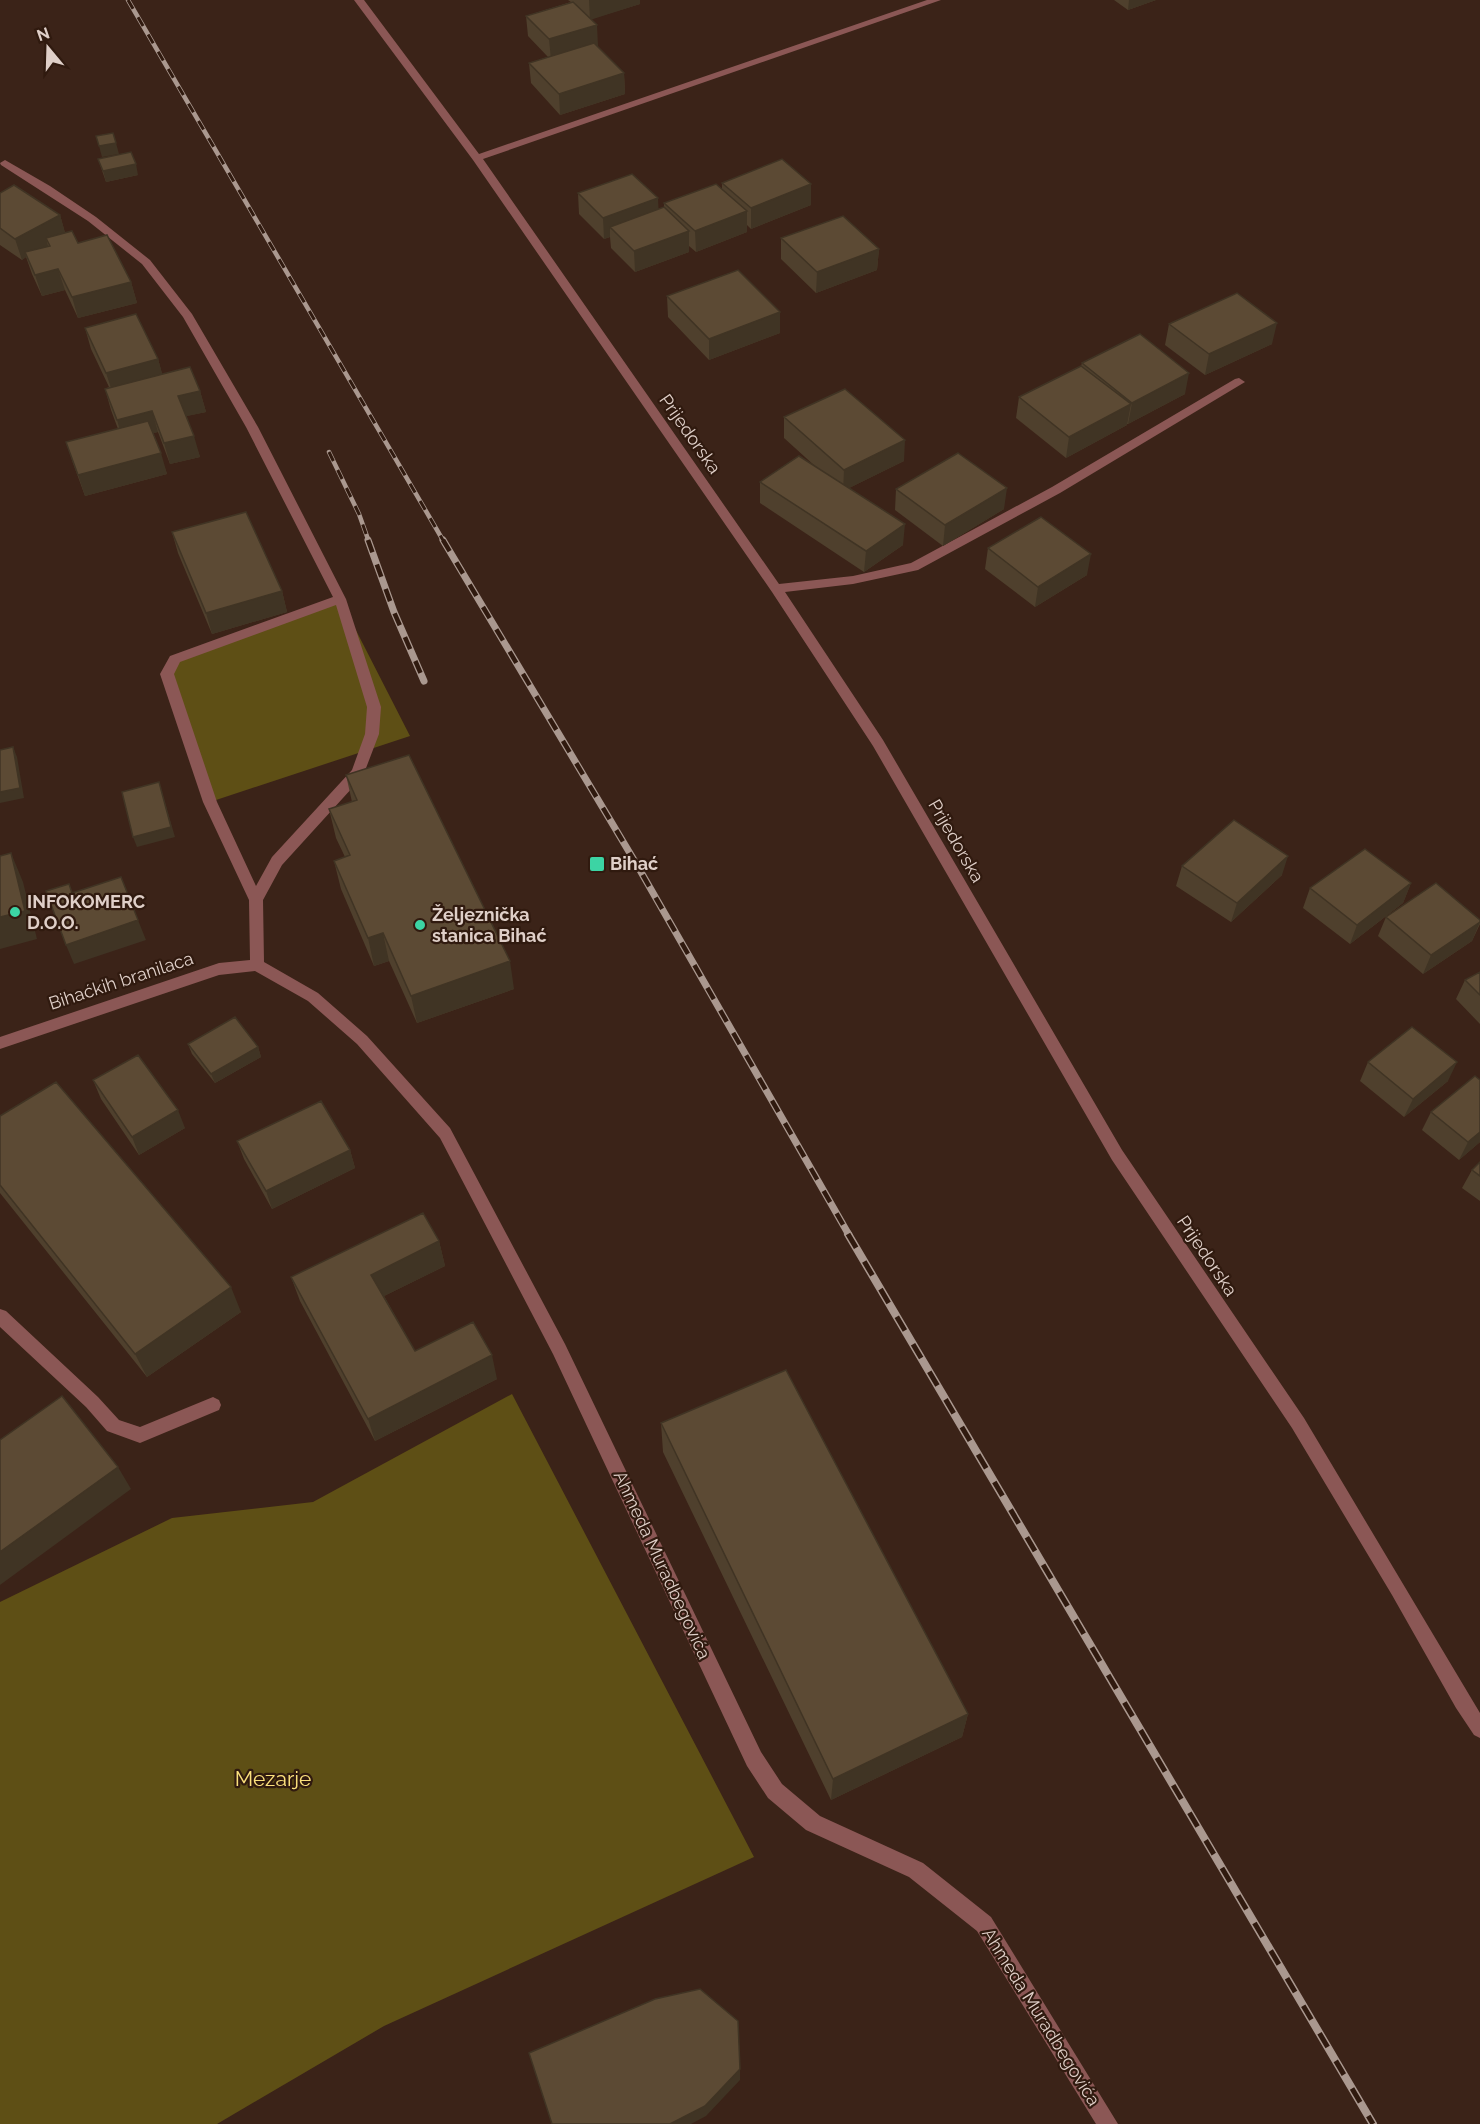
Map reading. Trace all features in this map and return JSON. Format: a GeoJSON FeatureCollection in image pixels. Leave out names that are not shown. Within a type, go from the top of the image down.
{"type":"FeatureCollection","features":[{"type":"Feature","properties":{"kind":"street","name":"Prijedorska"},"geometry":{"type":"LineString","coordinates":[[359,0],[477,158],[776,589],[878,743],[1117,1155],[1298,1423],[1480,1729]]}},
{"type":"Feature","properties":{"kind":"street"},"geometry":{"type":"LineString","coordinates":[[477,158],[936,0]]}},
{"type":"Feature","properties":{"kind":"street"},"geometry":{"type":"LineString","coordinates":[[5,163],[64,200],[146,262],[188,316],[252,427],[340,599],[374,706],[372,734],[358,772],[277,861],[256,900]]}},
{"type":"Feature","properties":{"kind":"street"},"geometry":{"type":"LineString","coordinates":[[776,589],[853,580],[914,567],[1056,490],[1239,382]]}},
{"type":"Feature","properties":{"kind":"street"},"geometry":{"type":"LineString","coordinates":[[257,965],[256,900],[210,802],[167,674],[175,659],[340,599]]}},
{"type":"Feature","properties":{"kind":"street","name":"Bihaćkih branilaca"},"geometry":{"type":"LineString","coordinates":[[0,1043],[219,969],[257,965]]}},
{"type":"Feature","properties":{"kind":"street","name":"Ahmeda Muradbegovića"},"geometry":{"type":"LineString","coordinates":[[257,965],[313,997],[362,1040],[446,1132],[559,1349],[754,1759],[775,1791],[813,1823],[916,1870],[984,1924],[1108,2124]]}},
{"type":"Feature","properties":{"kind":"street"},"geometry":{"type":"LineString","coordinates":[[3,1325],[92,1402],[113,1426],[140,1435],[213,1405]]}},
{"type":"Feature","properties":{"kind":"green space"},"geometry":{"type":"Polygon","coordinates":[[[340,599],[410,736],[210,802],[167,674],[175,659],[340,599]]]}},
{"type":"Feature","properties":{"kind":"green space","name":"Mezarje"},"geometry":{"type":"Polygon","coordinates":[[[512,1394],[754,1857],[384,2026],[217,2124],[0,2124],[0,1602],[172,1518],[313,1502],[512,1394]]]}},
{"type":"Feature","properties":{"kind":"building"},"geometry":{"type":"Polygon","coordinates":[[[573,2],[597,25],[549,39],[526,16],[573,2]]]}},
{"type":"Feature","properties":{"kind":"building"},"geometry":{"type":"Polygon","coordinates":[[[594,43],[624,73],[559,94],[529,63],[594,43]]]}},
{"type":"Feature","properties":{"kind":"building"},"geometry":{"type":"Polygon","coordinates":[[[113,133],[116,143],[99,146],[96,136],[113,133]]]}},
{"type":"Feature","properties":{"kind":"building"},"geometry":{"type":"Polygon","coordinates":[[[131,152],[136,164],[103,171],[98,159],[131,152]]]}},
{"type":"Feature","properties":{"kind":"building"},"geometry":{"type":"Polygon","coordinates":[[[782,159],[811,184],[751,208],[722,183],[782,159]]]}},
{"type":"Feature","properties":{"kind":"building"},"geometry":{"type":"Polygon","coordinates":[[[632,174],[658,198],[603,218],[578,193],[632,174]]]}},
{"type":"Feature","properties":{"kind":"building"},"geometry":{"type":"Polygon","coordinates":[[[716,184],[747,211],[695,231],[664,203],[716,184]]]}},
{"type":"Feature","properties":{"kind":"building"},"geometry":{"type":"Polygon","coordinates":[[[14,185],[60,215],[15,239],[0,228],[0,193],[14,185]]]}},
{"type":"Feature","properties":{"kind":"building"},"geometry":{"type":"Polygon","coordinates":[[[664,207],[689,231],[634,251],[610,227],[664,207]]]}},
{"type":"Feature","properties":{"kind":"building"},"geometry":{"type":"Polygon","coordinates":[[[843,216],[879,249],[817,272],[781,238],[843,216]]]}},
{"type":"Feature","properties":{"kind":"building"},"geometry":{"type":"Polygon","coordinates":[[[72,231],[78,243],[107,235],[131,282],[72,297],[58,269],[35,275],[25,252],[50,246],[46,238],[72,231]]]}},
{"type":"Feature","properties":{"kind":"building"},"geometry":{"type":"Polygon","coordinates":[[[738,270],[780,312],[709,339],[667,296],[738,270]]]}},
{"type":"Feature","properties":{"kind":"building"},"geometry":{"type":"Polygon","coordinates":[[[1237,293],[1277,323],[1209,354],[1169,324],[1237,293]]]}},
{"type":"Feature","properties":{"kind":"building"},"geometry":{"type":"Polygon","coordinates":[[[136,314],[158,359],[106,373],[85,328],[136,314]]]}},
{"type":"Feature","properties":{"kind":"building"},"geometry":{"type":"Polygon","coordinates":[[[1140,334],[1189,373],[1132,403],[1082,363],[1140,334]]]}},
{"type":"Feature","properties":{"kind":"building"},"geometry":{"type":"Polygon","coordinates":[[[1081,366],[1131,404],[1069,437],[1019,397],[1081,366]]]}},
{"type":"Feature","properties":{"kind":"building"},"geometry":{"type":"Polygon","coordinates":[[[190,367],[200,391],[178,396],[194,436],[164,443],[152,411],[117,420],[105,389],[190,367]]]}},
{"type":"Feature","properties":{"kind":"building"},"geometry":{"type":"Polygon","coordinates":[[[845,389],[905,440],[844,470],[784,417],[845,389]]]}},
{"type":"Feature","properties":{"kind":"building"},"geometry":{"type":"Polygon","coordinates":[[[148,421],[161,453],[78,475],[66,442],[148,421]]]}},
{"type":"Feature","properties":{"kind":"building"},"geometry":{"type":"Polygon","coordinates":[[[958,453],[1007,488],[945,525],[896,489],[958,453]]]}},
{"type":"Feature","properties":{"kind":"building"},"geometry":{"type":"Polygon","coordinates":[[[799,456],[905,524],[866,551],[760,482],[799,456]]]}},
{"type":"Feature","properties":{"kind":"building"},"geometry":{"type":"Polygon","coordinates":[[[246,512],[282,591],[206,613],[172,532],[246,512]]]}},
{"type":"Feature","properties":{"kind":"building"},"geometry":{"type":"Polygon","coordinates":[[[1041,517],[1091,554],[1038,587],[988,548],[1041,517]]]}},
{"type":"Feature","properties":{"kind":"building"},"geometry":{"type":"Polygon","coordinates":[[[13,747],[20,788],[0,792],[0,750],[13,747]]]}},
{"type":"Feature","properties":{"kind":"building","name":"Željeznička stanica Bihać"},"geometry":{"type":"Polygon","coordinates":[[[409,755],[510,961],[411,996],[383,933],[368,938],[334,861],[350,855],[329,809],[357,800],[346,775],[409,755]]]}},
{"type":"Feature","properties":{"kind":"building"},"geometry":{"type":"Polygon","coordinates":[[[159,782],[171,827],[133,837],[122,792],[159,782]]]}},
{"type":"Feature","properties":{"kind":"building"},"geometry":{"type":"Polygon","coordinates":[[[1234,820],[1288,856],[1237,903],[1182,866],[1234,820]]]}},
{"type":"Feature","properties":{"kind":"building"},"geometry":{"type":"Polygon","coordinates":[[[1365,849],[1411,883],[1357,925],[1310,888],[1365,849]]]}},
{"type":"Feature","properties":{"kind":"building"},"geometry":{"type":"Polygon","coordinates":[[[11,853],[25,911],[0,917],[0,856],[11,853]]]}},
{"type":"Feature","properties":{"kind":"building"},"geometry":{"type":"Polygon","coordinates":[[[121,877],[138,920],[66,945],[46,891],[69,884],[72,893],[121,877]]]}},
{"type":"Feature","properties":{"kind":"building"},"geometry":{"type":"Polygon","coordinates":[[[1436,883],[1480,922],[1431,955],[1386,917],[1436,883]]]}},
{"type":"Feature","properties":{"kind":"building"},"geometry":{"type":"Polygon","coordinates":[[[1480,972],[1480,995],[1465,980],[1480,972]]]}},
{"type":"Feature","properties":{"kind":"building"},"geometry":{"type":"Polygon","coordinates":[[[235,1017],[258,1047],[211,1074],[188,1044],[235,1017]]]}},
{"type":"Feature","properties":{"kind":"building"},"geometry":{"type":"Polygon","coordinates":[[[1412,1027],[1457,1062],[1413,1099],[1368,1062],[1412,1027]]]}},
{"type":"Feature","properties":{"kind":"building"},"geometry":{"type":"Polygon","coordinates":[[[138,1055],[178,1110],[132,1137],[93,1080],[138,1055]]]}},
{"type":"Feature","properties":{"kind":"building"},"geometry":{"type":"Polygon","coordinates":[[[1475,1076],[1480,1080],[1480,1132],[1468,1142],[1431,1112],[1475,1076]]]}},
{"type":"Feature","properties":{"kind":"building"},"geometry":{"type":"Polygon","coordinates":[[[56,1082],[231,1287],[135,1354],[0,1185],[0,1116],[56,1082]]]}},
{"type":"Feature","properties":{"kind":"building"},"geometry":{"type":"Polygon","coordinates":[[[321,1101],[350,1150],[266,1191],[237,1141],[321,1101]]]}},
{"type":"Feature","properties":{"kind":"building"},"geometry":{"type":"Polygon","coordinates":[[[1480,1162],[1480,1176],[1472,1170],[1480,1162]]]}},
{"type":"Feature","properties":{"kind":"building"},"geometry":{"type":"Polygon","coordinates":[[[423,1213],[439,1241],[371,1275],[415,1351],[473,1322],[492,1355],[368,1419],[291,1277],[423,1213]]]}},
{"type":"Feature","properties":{"kind":"building"},"geometry":{"type":"Polygon","coordinates":[[[786,1370],[968,1714],[833,1779],[661,1423],[786,1370]]]}},
{"type":"Feature","properties":{"kind":"building"},"geometry":{"type":"Polygon","coordinates":[[[62,1396],[118,1467],[0,1552],[0,1440],[62,1396]]]}},
{"type":"Feature","properties":{"kind":"building"},"geometry":{"type":"Polygon","coordinates":[[[700,1989],[738,2021],[740,2069],[705,2106],[670,2124],[552,2124],[529,2053],[655,1999],[700,1989]]]}},
{"type":"Feature","properties":{"kind":"railway"},"geometry":{"type":"LineString","coordinates":[[128,0],[444,542]]}},
{"type":"Feature","properties":{"kind":"railway"},"geometry":{"type":"LineString","coordinates":[[329,452],[359,514],[369,542]]}},
{"type":"Feature","properties":{"kind":"railway"},"geometry":{"type":"LineString","coordinates":[[368,540],[394,612],[424,681]]}},
{"type":"Feature","properties":{"kind":"railway"},"geometry":{"type":"LineString","coordinates":[[443,540],[637,865],[849,1235]]}},
{"type":"Feature","properties":{"kind":"railway"},"geometry":{"type":"LineString","coordinates":[[848,1234],[1373,2124]]}},
{"type":"Feature","properties":{"kind":"place","name":"Bihać"},"geometry":{"type":"Point","coordinates":[597,864]}},
{"type":"Feature","properties":{"kind":"place","name":"INFOKOMERC D.O.O."},"geometry":{"type":"Point","coordinates":[15,912]}},
{"type":"Feature","properties":{"kind":"place","name":"Željeznička stanica Bihać"},"geometry":{"type":"Point","coordinates":[420,925]}}]}
